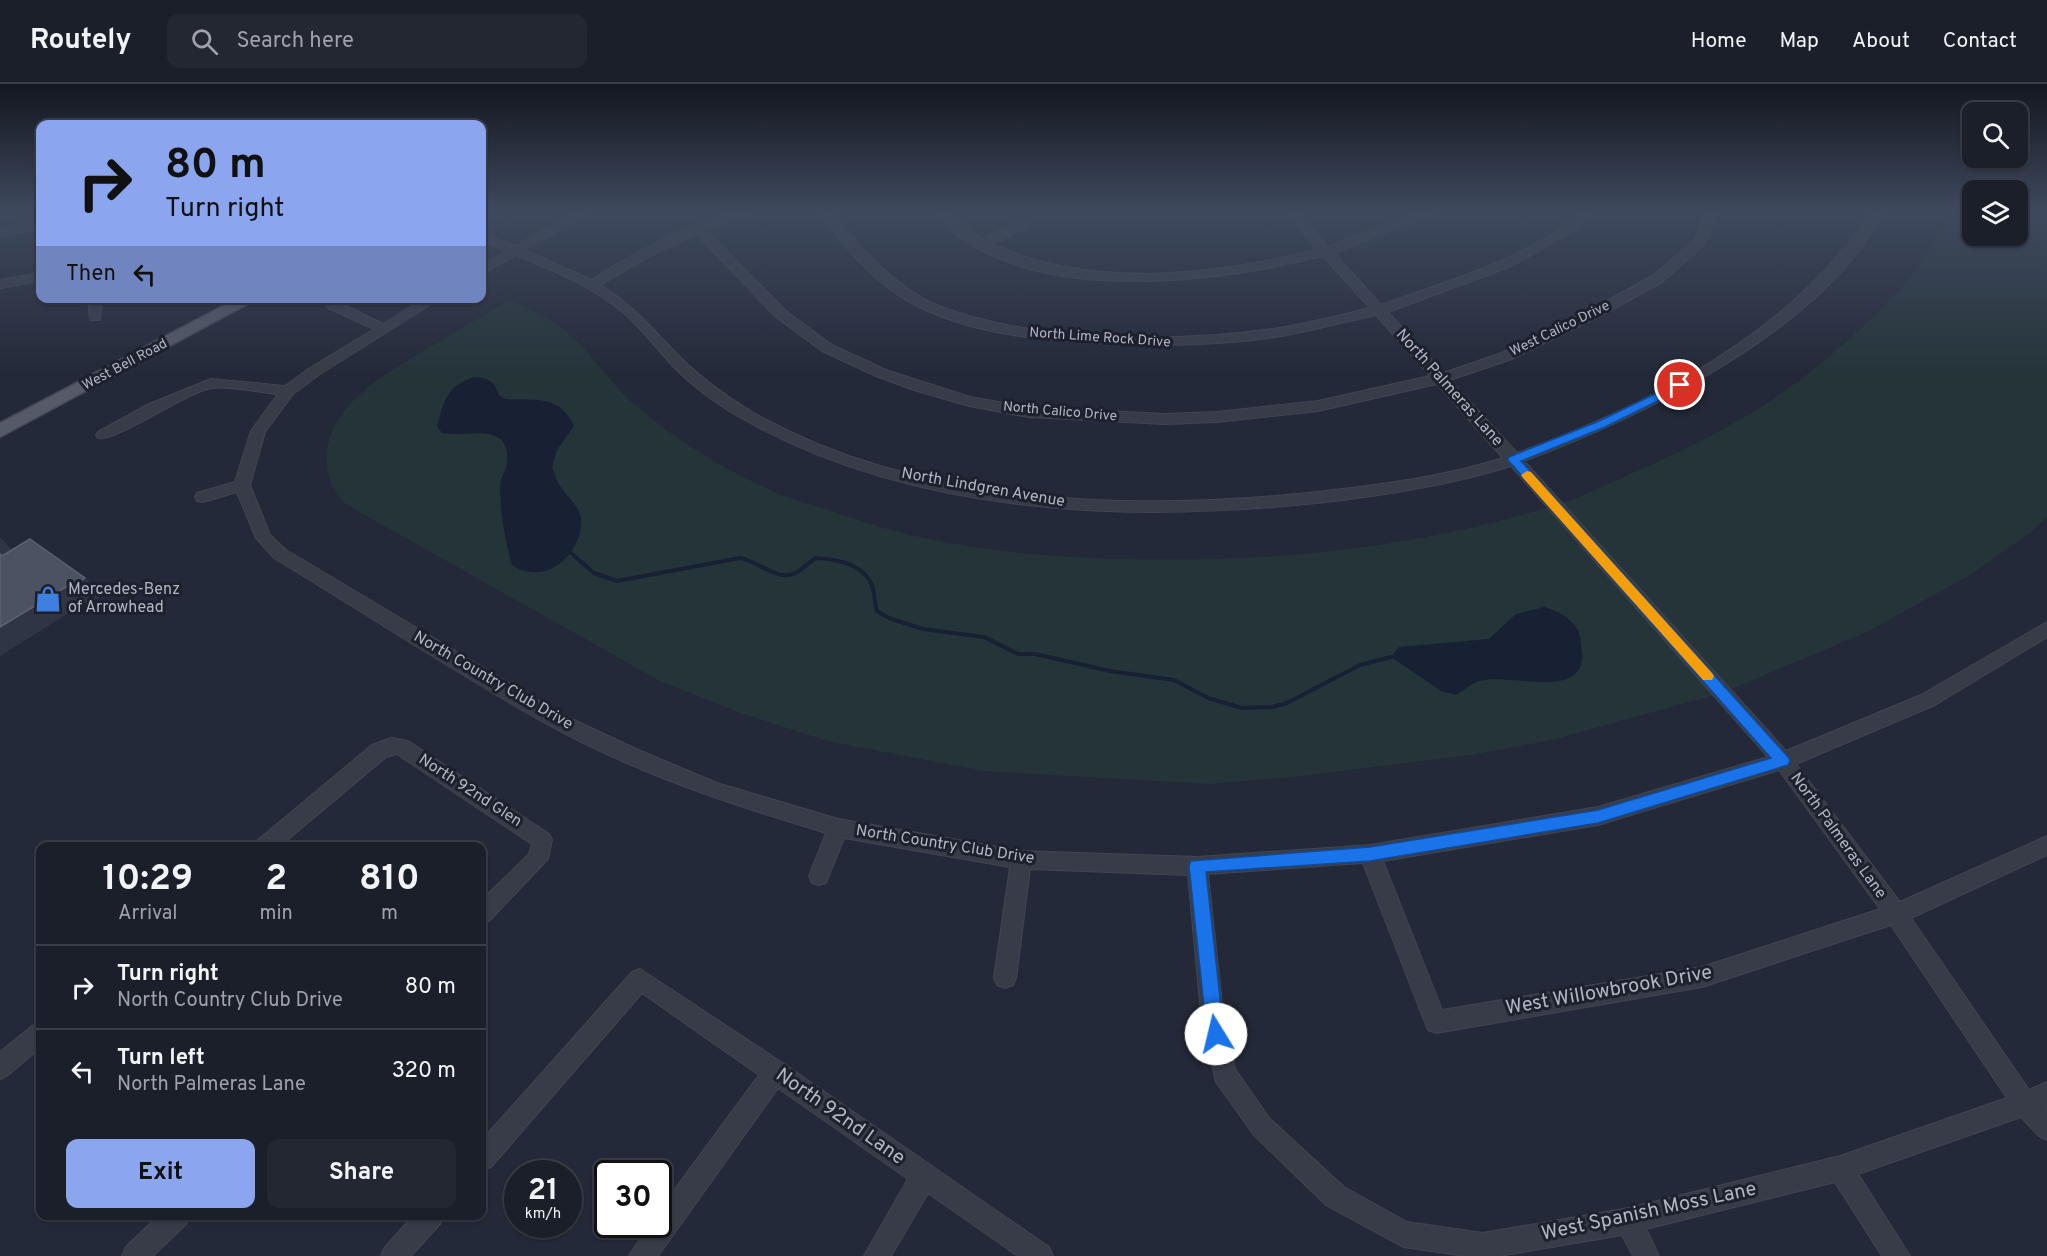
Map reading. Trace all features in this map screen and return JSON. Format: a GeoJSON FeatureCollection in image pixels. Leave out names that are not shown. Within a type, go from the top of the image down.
{"type":"FeatureCollection","features":[{"type":"Feature","properties":{"kind":"main road","name":"West Bell Road"},"geometry":{"type":"LineString","coordinates":[[0,416],[215,303]]}},
{"type":"Feature","properties":{"kind":"main road","name":"West Bell Road"},"geometry":{"type":"LineString","coordinates":[[0,431],[242,303]]}},
{"type":"Feature","properties":{"kind":"street","name":"North Lindgren Avenue"},"geometry":{"type":"LineString","coordinates":[[549,266],[591,285],[644,324],[688,373],[744,414],[813,448],[921,481],[1084,505],[1165,507],[1270,504],[1416,484],[1514,460],[1611,420],[1680,385],[1742,348],[1799,304],[1836,266]]}},
{"type":"Feature","properties":{"kind":"street"},"geometry":{"type":"LineString","coordinates":[[591,285],[623,266]]}},
{"type":"Feature","properties":{"kind":"street","name":"North Calico Drive"},"geometry":{"type":"LineString","coordinates":[[734,266],[781,314],[827,348],[881,374],[919,387],[969,401],[1028,412],[1166,419],[1216,417],[1318,406],[1442,378]]}},
{"type":"Feature","properties":{"kind":"street","name":"North Lime Rock Drive"},"geometry":{"type":"LineString","coordinates":[[869,266],[918,301],[945,313],[1005,330],[1052,337],[1180,342],[1285,332],[1381,310],[1501,266]]}},
{"type":"Feature","properties":{"kind":"street"},"geometry":{"type":"LineString","coordinates":[[1038,266],[1079,274],[1135,277],[1240,270],[1259,266]]}},
{"type":"Feature","properties":{"kind":"street","name":"North Palmeras Lane"},"geometry":{"type":"LineString","coordinates":[[1339,266],[1442,378],[1782,761],[1896,914],[2025,1104],[2047,1128]]}},
{"type":"Feature","properties":{"kind":"street","name":"West Calico Drive"},"geometry":{"type":"LineString","coordinates":[[1442,378],[1507,356],[1599,311],[1657,279],[1673,266]]}},
{"type":"Feature","properties":{"kind":"street"},"geometry":{"type":"LineString","coordinates":[[0,284],[36,278]]}},
{"type":"Feature","properties":{"kind":"street"},"geometry":{"type":"LineString","coordinates":[[95,303],[95,317]]}},
{"type":"Feature","properties":{"kind":"street"},"geometry":{"type":"LineString","coordinates":[[203,497],[242,485],[258,431],[288,392],[315,371],[427,303]]}},
{"type":"Feature","properties":{"kind":"street"},"geometry":{"type":"LineString","coordinates":[[333,305],[384,329]]}},
{"type":"Feature","properties":{"kind":"street"},"geometry":{"type":"LineString","coordinates":[[103,435],[211,376],[288,392]]}},
{"type":"Feature","properties":{"kind":"street","name":"North Country Club Drive"},"geometry":{"type":"LineString","coordinates":[[242,485],[264,538],[280,554],[554,719],[629,755],[713,790],[838,828],[1021,860],[1197,866],[1370,854],[1598,816],[1782,761],[1928,700],[2047,629]]}},
{"type":"Feature","properties":{"kind":"street","name":"North 92nd Glen"},"geometry":{"type":"LineString","coordinates":[[270,842],[374,755],[391,746],[404,748],[542,840],[543,846],[536,860],[486,910]]}},
{"type":"Feature","properties":{"kind":"street"},"geometry":{"type":"LineString","coordinates":[[819,876],[838,828]]}},
{"type":"Feature","properties":{"kind":"street","name":"West Willowbrook Drive"},"geometry":{"type":"LineString","coordinates":[[1370,854],[1436,1022],[1702,977],[1896,914],[2047,845]]}},
{"type":"Feature","properties":{"kind":"street"},"geometry":{"type":"LineString","coordinates":[[1005,978],[1021,860]]}},
{"type":"Feature","properties":{"kind":"street","name":"West Spanish Moss Lane"},"geometry":{"type":"LineString","coordinates":[[1197,866],[1212,1013],[1224,1074],[1262,1127],[1335,1196],[1404,1234],[1483,1246],[1629,1221],[1840,1167],[2025,1104],[2047,1094]]}},
{"type":"Feature","properties":{"kind":"street","name":"North 92nd Lane"},"geometry":{"type":"LineString","coordinates":[[486,1153],[640,979],[1040,1256]]}},
{"type":"Feature","properties":{"kind":"street"},"geometry":{"type":"LineString","coordinates":[[0,1067],[36,1037]]}},
{"type":"Feature","properties":{"kind":"street"},"geometry":{"type":"LineString","coordinates":[[642,1256],[776,1072]]}},
{"type":"Feature","properties":{"kind":"street"},"geometry":{"type":"LineString","coordinates":[[1840,1167],[1897,1256]]}},
{"type":"Feature","properties":{"kind":"street"},"geometry":{"type":"LineString","coordinates":[[877,1256],[924,1176]]}},
{"type":"Feature","properties":{"kind":"street"},"geometry":{"type":"LineString","coordinates":[[135,1256],[172,1220]]}},
{"type":"Feature","properties":{"kind":"street"},"geometry":{"type":"LineString","coordinates":[[394,1256],[426,1220]]}},
{"type":"Feature","properties":{"kind":"street"},"geometry":{"type":"LineString","coordinates":[[1629,1221],[1646,1256]]}},
{"type":"Feature","properties":{"kind":"shaded area"},"geometry":{"type":"Polygon","coordinates":[[[1919,266],[2047,266],[2047,517],[2031,532],[1970,575],[1867,632],[1722,693],[1548,741],[1471,755],[1302,776],[1210,784],[983,771],[827,741],[741,713],[658,680],[347,505],[333,487],[327,465],[328,444],[335,425],[362,392],[398,366],[509,300],[558,325],[580,345],[633,403],[666,430],[703,454],[779,494],[860,521],[945,542],[1046,555],[1179,560],[1292,555],[1348,549],[1403,541],[1514,517],[1577,498],[1660,461],[1734,423],[1781,394],[1862,328],[1897,293],[1919,266]]]}},
{"type":"Feature","properties":{"kind":"water"},"geometry":{"type":"Polygon","coordinates":[[[474,377],[490,381],[499,395],[505,399],[553,403],[568,415],[574,426],[557,450],[552,467],[559,484],[580,514],[580,532],[576,544],[568,555],[548,570],[524,571],[512,565],[501,507],[500,483],[507,460],[506,448],[502,440],[484,434],[442,433],[437,426],[448,395],[458,385],[474,377]]]}},
{"type":"Feature","properties":{"kind":"water"},"geometry":{"type":"Polygon","coordinates":[[[1544,607],[1564,616],[1578,630],[1582,653],[1580,668],[1571,677],[1543,682],[1493,679],[1480,681],[1456,695],[1441,691],[1391,657],[1399,647],[1489,639],[1516,614],[1544,607]]]}},
{"type":"Feature","properties":{"kind":"building"},"geometry":{"type":"Polygon","coordinates":[[[30,539],[85,578],[71,587],[69,585],[0,627],[0,554],[2,556],[30,539]]]}},
{"type":"Feature","properties":{"kind":"waterway"},"geometry":{"type":"LineString","coordinates":[[571,553],[594,573],[617,581],[740,558],[782,575],[796,573],[816,558],[840,561],[867,576],[872,586],[877,611],[889,618],[923,629],[984,637],[1018,654],[1035,654],[1110,671],[1174,680],[1208,698],[1242,708],[1272,707],[1287,703],[1360,665],[1391,657]]}},
{"type":"Feature","properties":{"kind":"slow traffic"},"geometry":{"type":"LineString","coordinates":[[1527,475],[1707,676]]}},
{"type":"Feature","properties":{"kind":"place","name":"Mercedes-Benz of Arrowhead"},"geometry":{"type":"Point","coordinates":[48,599]}},
{"type":"Feature","properties":{"kind":"route"},"geometry":{"type":"LineString","coordinates":[[1216,1034],[1197,866],[1370,854],[1598,816],[1782,761],[1514,460],[1601,425],[1680,385]]}}]}
